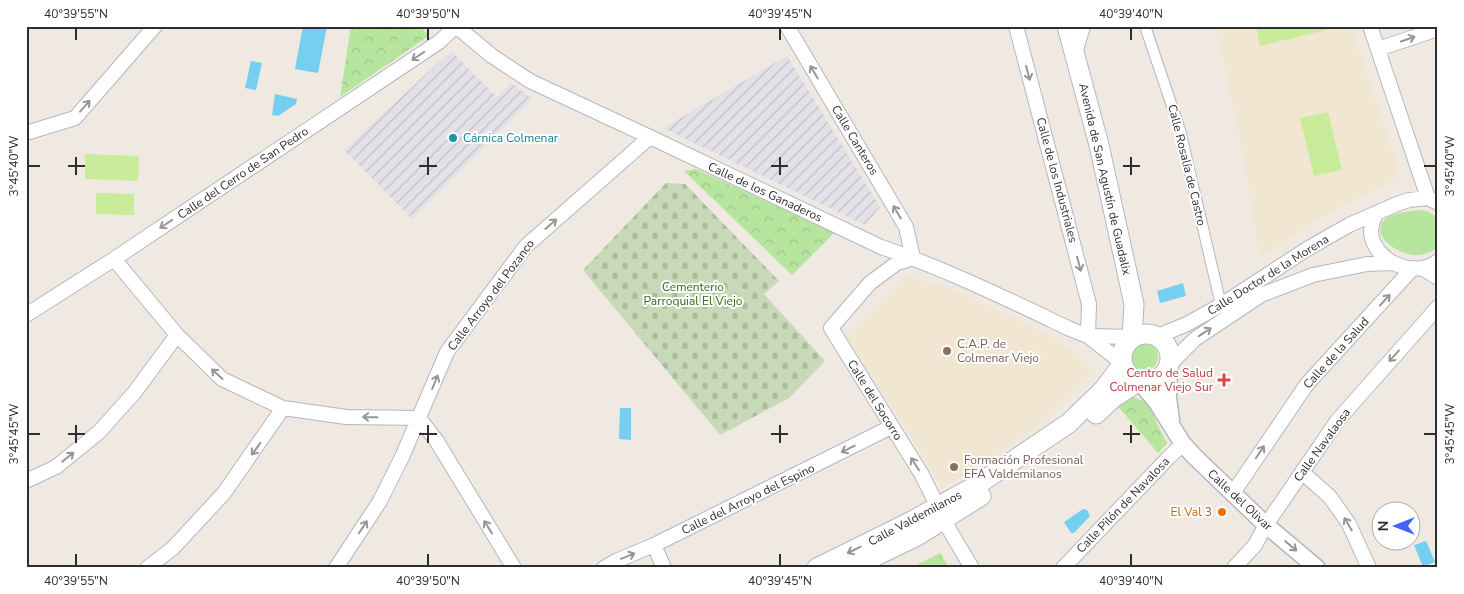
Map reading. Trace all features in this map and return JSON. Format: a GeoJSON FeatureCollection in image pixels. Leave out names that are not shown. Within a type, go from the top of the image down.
{"type":"FeatureCollection","features":[{"type":"Feature","properties":{"kind":"main road","name":"Avenida de San Agustín de Guadalix"},"geometry":{"type":"LineString","coordinates":[[1067,26],[1099,145],[1134,304],[1132,337]]}},
{"type":"Feature","properties":{"kind":"main road","name":"Avenida de San Agustín de Guadalix"},"geometry":{"type":"LineString","coordinates":[[1134,304],[1147,324],[1158,336]]}},
{"type":"Feature","properties":{"kind":"main road"},"geometry":{"type":"LineString","coordinates":[[1140,333],[1150,333],[1158,336],[1169,349],[1169,365],[1160,378],[1154,381],[1139,381],[1132,378],[1126,372],[1122,364],[1122,352],[1125,344],[1132,337],[1140,333]]}},
{"type":"Feature","properties":{"kind":"main road","name":"Calle Valdemilanos"},"geometry":{"type":"LineString","coordinates":[[851,568],[917,536],[941,513],[977,485],[1069,423],[1104,389],[1122,364]]}},
{"type":"Feature","properties":{"kind":"main road","name":"Calle Valdemilanos"},"geometry":{"type":"LineString","coordinates":[[817,568],[910,522],[941,513],[984,495],[1079,431],[1113,398],[1139,381]]}},
{"type":"Feature","properties":{"kind":"street"},"geometry":{"type":"LineString","coordinates":[[26,133],[74,118],[155,26]]}},
{"type":"Feature","properties":{"kind":"street","name":"Calle de los Ganaderos"},"geometry":{"type":"LineString","coordinates":[[456,26],[492,56],[530,81],[881,247],[951,272],[1088,336],[1111,352],[1122,364]]}},
{"type":"Feature","properties":{"kind":"street","name":"Calle del Cerro de San Pedro"},"geometry":{"type":"LineString","coordinates":[[26,315],[114,259],[439,42],[456,26]]}},
{"type":"Feature","properties":{"kind":"street","name":"Calle Canteros"},"geometry":{"type":"LineString","coordinates":[[787,26],[906,227],[913,258]]}},
{"type":"Feature","properties":{"kind":"street","name":"Calle de los Industriales"},"geometry":{"type":"LineString","coordinates":[[1016,26],[1089,304],[1088,336]]}},
{"type":"Feature","properties":{"kind":"street"},"geometry":{"type":"LineString","coordinates":[[1075,54],[1083,26]]}},
{"type":"Feature","properties":{"kind":"street","name":"Calle Rosalía de Castro"},"geometry":{"type":"LineString","coordinates":[[1145,26],[1180,130],[1221,305]]}},
{"type":"Feature","properties":{"kind":"street"},"geometry":{"type":"LineString","coordinates":[[1370,26],[1433,201]]}},
{"type":"Feature","properties":{"kind":"street"},"geometry":{"type":"LineString","coordinates":[[1378,49],[1438,28]]}},
{"type":"Feature","properties":{"kind":"street","name":"Calle Arroyo del Pozanco"},"geometry":{"type":"LineString","coordinates":[[336,568],[380,501],[402,457],[447,352],[526,246],[650,137]]}},
{"type":"Feature","properties":{"kind":"street","name":"Calle Doctor de la Morena"},"geometry":{"type":"LineString","coordinates":[[1158,336],[1187,324],[1221,305],[1307,249],[1349,226],[1409,200],[1433,201]]}},
{"type":"Feature","properties":{"kind":"street"},"geometry":{"type":"LineString","coordinates":[[1376,213],[1371,232],[1374,242],[1392,263]]}},
{"type":"Feature","properties":{"kind":"street","name":"Calle del Socorro"},"geometry":{"type":"LineString","coordinates":[[913,258],[897,263],[870,283],[830,328],[922,475],[972,568]]}},
{"type":"Feature","properties":{"kind":"street"},"geometry":{"type":"LineString","coordinates":[[114,259],[177,335],[222,379],[283,408],[346,417],[419,418],[436,440],[481,517],[514,568]]}},
{"type":"Feature","properties":{"kind":"street","name":"Calle Doctor de la Morena"},"geometry":{"type":"LineString","coordinates":[[1169,365],[1195,339],[1261,295],[1313,275],[1366,264],[1392,263],[1401,267],[1430,268]]}},
{"type":"Feature","properties":{"kind":"street","name":"Calle de la Salud"},"geometry":{"type":"LineString","coordinates":[[1233,493],[1306,384],[1430,268]]}},
{"type":"Feature","properties":{"kind":"street","name":"Calle Navalaosa"},"geometry":{"type":"LineString","coordinates":[[1234,568],[1255,544],[1337,421],[1438,307]]}},
{"type":"Feature","properties":{"kind":"street"},"geometry":{"type":"LineString","coordinates":[[26,481],[56,467],[99,432],[134,393],[177,335]]}},
{"type":"Feature","properties":{"kind":"street","name":"Calle de los Ganaderos"},"geometry":{"type":"LineString","coordinates":[[1088,336],[1132,337]]}},
{"type":"Feature","properties":{"kind":"street","name":"Calle del Olivar"},"geometry":{"type":"LineString","coordinates":[[1169,365],[1168,398],[1171,425]]}},
{"type":"Feature","properties":{"kind":"street","name":"Calle del Olivar"},"geometry":{"type":"LineString","coordinates":[[1139,381],[1156,401],[1184,444],[1266,525],[1317,568]]}},
{"type":"Feature","properties":{"kind":"street"},"geometry":{"type":"LineString","coordinates":[[147,568],[173,548],[224,493],[283,408]]}},
{"type":"Feature","properties":{"kind":"street","name":"Calle del Arroyo del Espino"},"geometry":{"type":"LineString","coordinates":[[604,568],[616,561],[654,546],[891,427]]}},
{"type":"Feature","properties":{"kind":"street","name":"Calle Pilón de Navalosa"},"geometry":{"type":"LineString","coordinates":[[1070,565],[1168,457],[1184,444]]}},
{"type":"Feature","properties":{"kind":"street"},"geometry":{"type":"LineString","coordinates":[[1302,472],[1330,497],[1349,524],[1369,568]]}},
{"type":"Feature","properties":{"kind":"street"},"geometry":{"type":"LineString","coordinates":[[654,546],[664,568]]}},
{"type":"Feature","properties":{"kind":"shaded area"},"geometry":{"type":"Polygon","coordinates":[[[1216,26],[1351,26],[1397,164],[1397,175],[1393,181],[1355,199],[1311,224],[1260,258],[1244,160],[1216,26]]]}},
{"type":"Feature","properties":{"kind":"shaded area"},"geometry":{"type":"Polygon","coordinates":[[[451,51],[497,97],[511,83],[532,99],[412,219],[344,150],[451,51]]]}},
{"type":"Feature","properties":{"kind":"shaded area"},"geometry":{"type":"Polygon","coordinates":[[[787,56],[880,207],[865,225],[663,128],[787,56]]]}},
{"type":"Feature","properties":{"kind":"shaded area"},"geometry":{"type":"Polygon","coordinates":[[[908,276],[957,291],[1055,338],[1094,369],[1033,430],[943,488],[847,337],[908,276]]]}},
{"type":"Feature","properties":{"kind":"green space"},"geometry":{"type":"Polygon","coordinates":[[[351,26],[418,26],[430,35],[340,97],[351,26]]]}},
{"type":"Feature","properties":{"kind":"green space"},"geometry":{"type":"Polygon","coordinates":[[[1256,26],[1334,26],[1334,28],[1260,46],[1256,26]]]}},
{"type":"Feature","properties":{"kind":"green space"},"geometry":{"type":"Polygon","coordinates":[[[1328,112],[1342,170],[1314,176],[1300,118],[1328,112]]]}},
{"type":"Feature","properties":{"kind":"green space"},"geometry":{"type":"Polygon","coordinates":[[[85,154],[139,156],[138,181],[85,179],[85,154]]]}},
{"type":"Feature","properties":{"kind":"green space"},"geometry":{"type":"Polygon","coordinates":[[[696,169],[834,233],[792,275],[684,171],[696,169]]]}},
{"type":"Feature","properties":{"kind":"green space","name":"Cementerio Parroquial El Viejo"},"geometry":{"type":"Polygon","coordinates":[[[666,183],[685,184],[779,281],[764,294],[825,361],[789,398],[720,435],[583,270],[666,183]]]}},
{"type":"Feature","properties":{"kind":"green space"},"geometry":{"type":"Polygon","coordinates":[[[96,193],[134,194],[134,215],[96,214],[96,193]]]}},
{"type":"Feature","properties":{"kind":"green space"},"geometry":{"type":"Polygon","coordinates":[[[1421,210],[1429,212],[1438,218],[1438,247],[1426,254],[1413,255],[1397,250],[1386,242],[1380,232],[1384,220],[1396,214],[1421,210]]]}},
{"type":"Feature","properties":{"kind":"green space"},"geometry":{"type":"Polygon","coordinates":[[[1145,344],[1154,348],[1158,357],[1154,366],[1145,370],[1136,366],[1132,357],[1136,348],[1145,344]]]}},
{"type":"Feature","properties":{"kind":"green space"},"geometry":{"type":"Polygon","coordinates":[[[1126,393],[1150,405],[1167,443],[1158,453],[1116,404],[1126,393]]]}},
{"type":"Feature","properties":{"kind":"green space"},"geometry":{"type":"Polygon","coordinates":[[[940,553],[949,568],[911,568],[940,553]]]}},
{"type":"Feature","properties":{"kind":"water"},"geometry":{"type":"Polygon","coordinates":[[[303,26],[327,26],[318,73],[295,69],[303,26]]]}},
{"type":"Feature","properties":{"kind":"water"},"geometry":{"type":"Polygon","coordinates":[[[251,61],[262,63],[256,90],[245,88],[251,61]]]}},
{"type":"Feature","properties":{"kind":"water"},"geometry":{"type":"Polygon","coordinates":[[[275,94],[297,99],[296,104],[278,116],[272,115],[275,94]]]}},
{"type":"Feature","properties":{"kind":"water"},"geometry":{"type":"Polygon","coordinates":[[[1183,283],[1186,296],[1160,303],[1157,291],[1183,283]]]}},
{"type":"Feature","properties":{"kind":"water"},"geometry":{"type":"Polygon","coordinates":[[[620,408],[631,408],[631,440],[619,439],[620,408]]]}},
{"type":"Feature","properties":{"kind":"water"},"geometry":{"type":"Polygon","coordinates":[[[1083,509],[1087,510],[1090,516],[1074,533],[1071,533],[1064,522],[1083,509]]]}},
{"type":"Feature","properties":{"kind":"water"},"geometry":{"type":"Polygon","coordinates":[[[1426,541],[1435,562],[1423,567],[1417,552],[1422,552],[1422,542],[1426,541]]]}},
{"type":"Feature","properties":{"kind":"place","name":"Cárnica Colmenar"},"geometry":{"type":"Point","coordinates":[453,138]}},
{"type":"Feature","properties":{"kind":"place","name":"C.A.P. de Colmenar Viejo"},"geometry":{"type":"Point","coordinates":[947,351]}},
{"type":"Feature","properties":{"kind":"place","name":"Centro de Salud Colmenar Viejo Sur"},"geometry":{"type":"Point","coordinates":[1224,380]}},
{"type":"Feature","properties":{"kind":"place","name":"Formación Profesional EFA Valdemilanos"},"geometry":{"type":"Point","coordinates":[954,467]}},
{"type":"Feature","properties":{"kind":"place","name":"El Val 3"},"geometry":{"type":"Point","coordinates":[1222,512]}}]}
